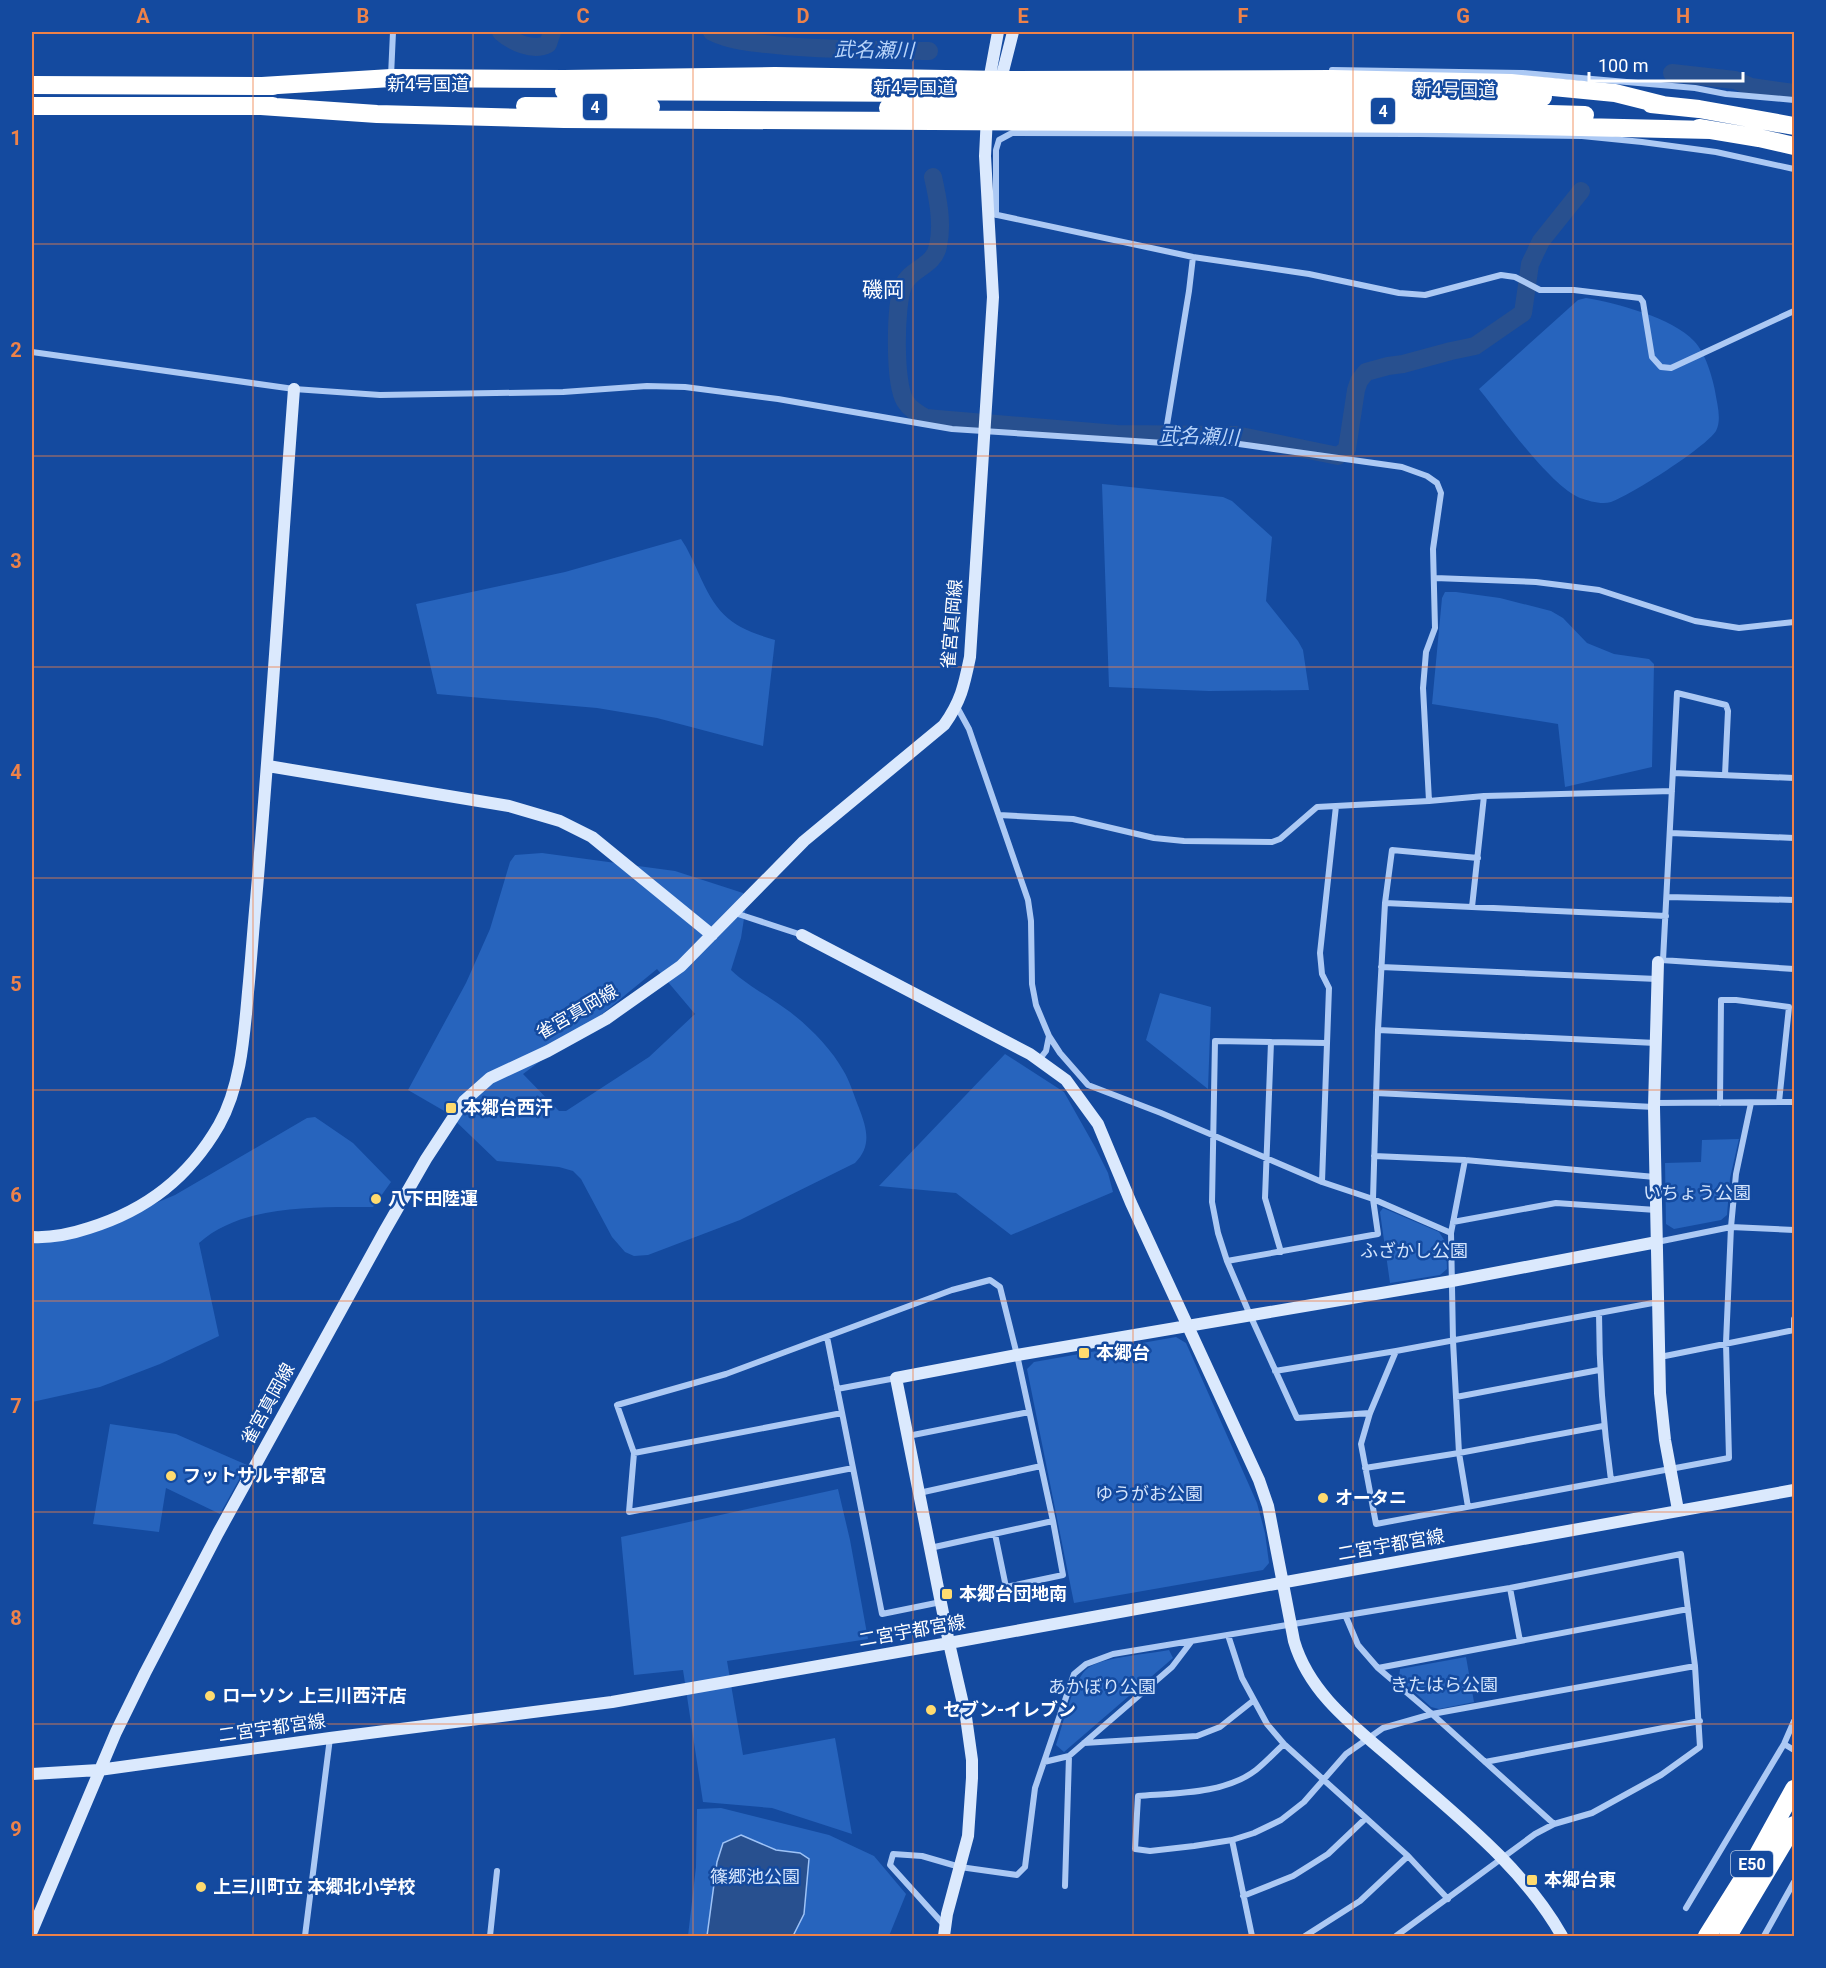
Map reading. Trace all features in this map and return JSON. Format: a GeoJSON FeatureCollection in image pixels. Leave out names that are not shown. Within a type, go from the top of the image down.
{"type":"FeatureCollection","features":[{"type":"Feature","properties":{"kind":"highway"},"geometry":{"type":"LineString","coordinates":[[262,86],[391,78],[564,79],[775,76],[995,80],[1332,79],[1511,83],[1615,93],[1663,105]]}},
{"type":"Feature","properties":{"kind":"highway","name":"新4号国道"},"geometry":{"type":"LineString","coordinates":[[32,85],[262,86],[1522,112],[1597,116],[1711,130],[1794,146]]}},
{"type":"Feature","properties":{"kind":"highway","name":"新4号国道"},"geometry":{"type":"LineString","coordinates":[[1053,102],[1547,97],[1663,105],[1794,126]]}},
{"type":"Feature","properties":{"kind":"highway","name":"新4号国道"},"geometry":{"type":"LineString","coordinates":[[32,106],[929,101]]}},
{"type":"Feature","properties":{"kind":"highway"},"geometry":{"type":"LineString","coordinates":[[261,106],[377,114],[564,119],[1420,124],[1711,130]]}},
{"type":"Feature","properties":{"kind":"highway"},"geometry":{"type":"LineString","coordinates":[[1755,118],[1794,118]]}},
{"type":"Feature","properties":{"kind":"highway","name":"E50"},"geometry":{"type":"LineString","coordinates":[[1707,1936],[1756,1858],[1794,1789]]}},
{"type":"Feature","properties":{"kind":"highway","name":"E50"},"geometry":{"type":"LineString","coordinates":[[1728,1936],[1794,1825]]}},
{"type":"Feature","properties":{"kind":"street"},"geometry":{"type":"LineString","coordinates":[[391,78],[393,32]]}},
{"type":"Feature","properties":{"kind":"street","name":"雀宮真岡線"},"geometry":{"type":"LineString","coordinates":[[32,1930],[99,1770],[145,1673],[218,1533],[384,1232],[454,1115],[465,1101],[490,1078],[548,1051],[606,1018],[681,966],[804,841],[944,725],[957,707],[970,657],[993,297],[991,214],[985,156],[987,122],[995,80],[998,32]]}},
{"type":"Feature","properties":{"kind":"street","name":"雀宮真岡線"},"geometry":{"type":"LineString","coordinates":[[995,80],[1013,32]]}},
{"type":"Feature","properties":{"kind":"street"},"geometry":{"type":"LineString","coordinates":[[1332,69],[1523,73],[1695,88],[1726,94],[1794,100]]}},
{"type":"Feature","properties":{"kind":"street"},"geometry":{"type":"LineString","coordinates":[[1794,169],[1716,152],[1582,136],[1012,133],[999,140],[996,150],[991,214],[1193,257],[1308,273],[1399,293],[1425,295],[1501,275],[1515,277],[1540,290],[1574,290],[1640,298],[1643,302],[1652,357],[1661,367],[1671,368],[1794,311]]}},
{"type":"Feature","properties":{"kind":"street"},"geometry":{"type":"LineString","coordinates":[[1164,443],[1193,257]]}},
{"type":"Feature","properties":{"kind":"street"},"geometry":{"type":"LineString","coordinates":[[32,352],[294,389],[380,395],[563,392],[647,386],[685,387],[778,399],[952,429],[1164,443],[1232,443],[1402,467],[1427,476],[1437,483],[1441,493],[1434,549],[1435,628],[1426,652],[1423,688],[1429,801]]}},
{"type":"Feature","properties":{"kind":"street"},"geometry":{"type":"LineString","coordinates":[[32,1237],[71,1234],[110,1222],[146,1204],[176,1180],[199,1154],[219,1124],[233,1091],[245,1025],[268,766],[294,389]]}},
{"type":"Feature","properties":{"kind":"street"},"geometry":{"type":"LineString","coordinates":[[1435,578],[1536,582],[1599,590],[1695,621],[1739,628],[1794,622]]}},
{"type":"Feature","properties":{"kind":"street"},"geometry":{"type":"LineString","coordinates":[[1678,1510],[1663,1416],[1654,1105],[1657,979],[1666,916],[1677,693],[1726,705],[1728,711],[1725,775]]}},
{"type":"Feature","properties":{"kind":"street"},"geometry":{"type":"LineString","coordinates":[[957,707],[969,729],[1028,900],[1031,921],[1032,984],[1036,1005],[1049,1036],[1060,1053],[1089,1085],[1212,1134],[1322,1182],[1373,1199],[1451,1233]]}},
{"type":"Feature","properties":{"kind":"street"},"geometry":{"type":"LineString","coordinates":[[268,766],[509,806],[560,821],[592,837],[712,935]]}},
{"type":"Feature","properties":{"kind":"street"},"geometry":{"type":"LineString","coordinates":[[1673,773],[1794,778]]}},
{"type":"Feature","properties":{"kind":"street"},"geometry":{"type":"LineString","coordinates":[[999,814],[1073,819],[1164,839],[1272,842],[1280,839],[1317,807],[1484,796],[1672,791]]}},
{"type":"Feature","properties":{"kind":"street"},"geometry":{"type":"LineString","coordinates":[[1472,907],[1484,796]]}},
{"type":"Feature","properties":{"kind":"street"},"geometry":{"type":"LineString","coordinates":[[1322,1182],[1329,988],[1322,974],[1320,953],[1336,806]]}},
{"type":"Feature","properties":{"kind":"street"},"geometry":{"type":"LineString","coordinates":[[1670,833],[1794,838]]}},
{"type":"Feature","properties":{"kind":"street"},"geometry":{"type":"LineString","coordinates":[[1227,1261],[1378,1234],[1373,1199],[1378,1030],[1385,903],[1392,850],[1478,858]]}},
{"type":"Feature","properties":{"kind":"street"},"geometry":{"type":"LineString","coordinates":[[1667,897],[1794,900]]}},
{"type":"Feature","properties":{"kind":"street"},"geometry":{"type":"LineString","coordinates":[[1385,903],[1666,916]]}},
{"type":"Feature","properties":{"kind":"street"},"geometry":{"type":"LineString","coordinates":[[734,913],[802,935],[1030,1054],[1066,1080],[1098,1124],[1131,1203],[1259,1480],[1268,1506],[1290,1623],[1299,1659],[1306,1673],[1332,1706],[1502,1857],[1551,1918],[1562,1936]]}},
{"type":"Feature","properties":{"kind":"street"},"geometry":{"type":"LineString","coordinates":[[1660,961],[1794,969]]}},
{"type":"Feature","properties":{"kind":"street"},"geometry":{"type":"LineString","coordinates":[[1382,967],[1657,979]]}},
{"type":"Feature","properties":{"kind":"street"},"geometry":{"type":"LineString","coordinates":[[1720,1103],[1721,1000],[1789,1007],[1779,1102]]}},
{"type":"Feature","properties":{"kind":"street"},"geometry":{"type":"LineString","coordinates":[[1378,1030],[1656,1042]]}},
{"type":"Feature","properties":{"kind":"street"},"geometry":{"type":"LineString","coordinates":[[1038,1060],[1046,1051],[1049,1036]]}},
{"type":"Feature","properties":{"kind":"street"},"geometry":{"type":"LineString","coordinates":[[1326,1043],[1215,1041],[1212,1202],[1218,1233],[1227,1261],[1297,1418],[1370,1413]]}},
{"type":"Feature","properties":{"kind":"street"},"geometry":{"type":"LineString","coordinates":[[1271,1042],[1265,1198],[1281,1252]]}},
{"type":"Feature","properties":{"kind":"street"},"geometry":{"type":"LineString","coordinates":[[1376,1094],[1654,1105],[1794,1102]]}},
{"type":"Feature","properties":{"kind":"street"},"geometry":{"type":"LineString","coordinates":[[1396,1351],[1370,1413],[1361,1444],[1376,1524],[1729,1458],[1726,1343],[1731,1227],[1736,1174],[1751,1103]]}},
{"type":"Feature","properties":{"kind":"street"},"geometry":{"type":"LineString","coordinates":[[1374,1156],[1465,1160],[1656,1177]]}},
{"type":"Feature","properties":{"kind":"street"},"geometry":{"type":"LineString","coordinates":[[1465,1160],[1451,1233],[1453,1341],[1459,1453],[1468,1507]]}},
{"type":"Feature","properties":{"kind":"street"},"geometry":{"type":"LineString","coordinates":[[1453,1222],[1556,1203],[1656,1210]]}},
{"type":"Feature","properties":{"kind":"street"},"geometry":{"type":"LineString","coordinates":[[837,1389],[1017,1355],[1452,1281],[1731,1227],[1794,1230]]}},
{"type":"Feature","properties":{"kind":"street"},"geometry":{"type":"LineString","coordinates":[[853,1468],[629,1512],[634,1453],[617,1405],[726,1374],[952,1290],[990,1281],[1000,1287],[1017,1355],[1063,1575],[1006,1587],[995,1534]]}},
{"type":"Feature","properties":{"kind":"street"},"geometry":{"type":"LineString","coordinates":[[1275,1371],[1453,1341],[1658,1302]]}},
{"type":"Feature","properties":{"kind":"street"},"geometry":{"type":"LineString","coordinates":[[1599,1313],[1599,1370],[1603,1426],[1611,1480]]}},
{"type":"Feature","properties":{"kind":"street"},"geometry":{"type":"LineString","coordinates":[[1660,1356],[1794,1330],[1794,1319]]}},
{"type":"Feature","properties":{"kind":"street"},"geometry":{"type":"LineString","coordinates":[[827,1337],[882,1614],[941,1602]]}},
{"type":"Feature","properties":{"kind":"street"},"geometry":{"type":"LineString","coordinates":[[1456,1397],[1599,1370]]}},
{"type":"Feature","properties":{"kind":"street"},"geometry":{"type":"LineString","coordinates":[[896,1378],[966,1717],[972,1760],[968,1836],[944,1932]]}},
{"type":"Feature","properties":{"kind":"street"},"geometry":{"type":"LineString","coordinates":[[908,1436],[1029,1412]]}},
{"type":"Feature","properties":{"kind":"street"},"geometry":{"type":"LineString","coordinates":[[634,1453],[842,1413]]}},
{"type":"Feature","properties":{"kind":"street"},"geometry":{"type":"LineString","coordinates":[[1365,1468],[1603,1426]]}},
{"type":"Feature","properties":{"kind":"street"},"geometry":{"type":"LineString","coordinates":[[919,1493],[1041,1466]]}},
{"type":"Feature","properties":{"kind":"street","name":"二宮宇都宮線"},"geometry":{"type":"LineString","coordinates":[[32,1774],[99,1770],[612,1702],[1794,1490]]}},
{"type":"Feature","properties":{"kind":"street"},"geometry":{"type":"LineString","coordinates":[[930,1548],[1053,1521]]}},
{"type":"Feature","properties":{"kind":"street"},"geometry":{"type":"LineString","coordinates":[[944,1932],[890,1865],[893,1854],[922,1856],[960,1867],[1017,1875],[1025,1867],[1035,1788],[1074,1674],[1086,1664],[1113,1654],[1290,1623],[1346,1617],[1510,1588],[1681,1554],[1695,1666],[1700,1747],[1661,1775],[1592,1813],[1554,1824],[1535,1834],[1396,1936]]}},
{"type":"Feature","properties":{"kind":"street"},"geometry":{"type":"LineString","coordinates":[[1510,1588],[1520,1641]]}},
{"type":"Feature","properties":{"kind":"street"},"geometry":{"type":"LineString","coordinates":[[1378,1668],[1688,1609]]}},
{"type":"Feature","properties":{"kind":"street"},"geometry":{"type":"LineString","coordinates":[[1346,1617],[1358,1645],[1378,1668],[1554,1824]]}},
{"type":"Feature","properties":{"kind":"street"},"geometry":{"type":"LineString","coordinates":[[1228,1635],[1242,1678],[1267,1724],[1284,1744],[1408,1856],[1448,1899]]}},
{"type":"Feature","properties":{"kind":"street"},"geometry":{"type":"LineString","coordinates":[[1044,1762],[1069,1756],[1172,1667],[1191,1642]]}},
{"type":"Feature","properties":{"kind":"street"},"geometry":{"type":"LineString","coordinates":[[1284,1744],[1255,1771],[1229,1784],[1195,1791],[1137,1796],[1135,1849],[1150,1851],[1232,1840],[1254,1833],[1281,1820],[1304,1802],[1346,1754],[1383,1728],[1432,1714],[1695,1666]]}},
{"type":"Feature","properties":{"kind":"street"},"geometry":{"type":"LineString","coordinates":[[1084,1743],[1197,1737],[1220,1727],[1254,1700]]}},
{"type":"Feature","properties":{"kind":"street"},"geometry":{"type":"LineString","coordinates":[[1485,1762],[1700,1721]]}},
{"type":"Feature","properties":{"kind":"street"},"geometry":{"type":"LineString","coordinates":[[1686,1908],[1784,1743],[1794,1721]]}},
{"type":"Feature","properties":{"kind":"street"},"geometry":{"type":"LineString","coordinates":[[305,1936],[330,1738]]}},
{"type":"Feature","properties":{"kind":"street"},"geometry":{"type":"LineString","coordinates":[[1784,1743],[1794,1750]]}},
{"type":"Feature","properties":{"kind":"street"},"geometry":{"type":"LineString","coordinates":[[1065,1886],[1069,1756]]}},
{"type":"Feature","properties":{"kind":"street"},"geometry":{"type":"LineString","coordinates":[[1243,1896],[1293,1876],[1328,1854],[1366,1818]]}},
{"type":"Feature","properties":{"kind":"street"},"geometry":{"type":"LineString","coordinates":[[1232,1840],[1252,1936]]}},
{"type":"Feature","properties":{"kind":"street"},"geometry":{"type":"LineString","coordinates":[[1305,1936],[1360,1900],[1408,1856]]}},
{"type":"Feature","properties":{"kind":"street"},"geometry":{"type":"LineString","coordinates":[[490,1936],[497,1871]]}},
{"type":"Feature","properties":{"kind":"street"},"geometry":{"type":"LineString","coordinates":[[1764,1936],[1794,1882]]}},
{"type":"Feature","properties":{"kind":"green space"},"geometry":{"type":"Polygon","coordinates":[[[1586,298],[1643,313],[1685,333],[1698,346],[1705,358],[1712,378],[1718,411],[1719,422],[1716,431],[1698,448],[1650,481],[1621,498],[1607,503],[1580,498],[1555,480],[1526,449],[1479,389],[1578,300],[1586,298]]]}},
{"type":"Feature","properties":{"kind":"green space"},"geometry":{"type":"Polygon","coordinates":[[[1102,484],[1223,497],[1232,501],[1272,537],[1266,601],[1303,650],[1309,690],[1209,691],[1109,687],[1102,484]]]}},
{"type":"Feature","properties":{"kind":"green space"},"geometry":{"type":"Polygon","coordinates":[[[681,539],[705,587],[719,609],[736,624],[775,640],[763,746],[657,718],[597,708],[437,694],[416,604],[565,572],[681,539]]]}},
{"type":"Feature","properties":{"kind":"green space"},"geometry":{"type":"Polygon","coordinates":[[[1445,592],[1500,598],[1551,611],[1563,618],[1587,643],[1614,654],[1649,659],[1654,664],[1652,767],[1565,787],[1558,724],[1432,704],[1442,598],[1445,592]]]}},
{"type":"Feature","properties":{"kind":"green space"},"geometry":{"type":"Polygon","coordinates":[[[542,853],[675,871],[743,893],[747,899],[741,938],[731,970],[800,1020],[838,1062],[850,1084],[866,1130],[864,1150],[855,1163],[740,1220],[648,1255],[634,1256],[625,1252],[612,1237],[581,1179],[573,1171],[559,1167],[497,1161],[446,1112],[408,1090],[466,983],[490,929],[510,862],[515,855],[542,853]],[[657,969],[585,1028],[523,1074],[559,1111],[566,1111],[649,1057],[695,1014],[657,969]]]}},
{"type":"Feature","properties":{"kind":"green space"},"geometry":{"type":"Polygon","coordinates":[[[1160,993],[1211,1007],[1208,1089],[1146,1040],[1160,993]]]}},
{"type":"Feature","properties":{"kind":"green space"},"geometry":{"type":"Polygon","coordinates":[[[1005,1054],[1064,1092],[1108,1173],[1113,1192],[1011,1235],[956,1193],[879,1186],[1005,1054]]]}},
{"type":"Feature","properties":{"kind":"green space"},"geometry":{"type":"Polygon","coordinates":[[[315,1117],[353,1143],[391,1182],[373,1207],[282,1210],[259,1214],[217,1230],[199,1243],[219,1336],[160,1364],[100,1387],[32,1402],[32,1241],[108,1223],[175,1195],[307,1118],[315,1117]]]}},
{"type":"Feature","properties":{"kind":"green space","name":"いちょう公園"},"geometry":{"type":"Polygon","coordinates":[[[1739,1139],[1730,1178],[1727,1215],[1721,1220],[1674,1229],[1666,1224],[1665,1163],[1701,1162],[1702,1140],[1739,1139]]]}},
{"type":"Feature","properties":{"kind":"green space","name":"ふざかし公園"},"geometry":{"type":"Polygon","coordinates":[[[1383,1208],[1439,1232],[1446,1243],[1447,1269],[1440,1275],[1390,1283],[1380,1212],[1383,1208]]]}},
{"type":"Feature","properties":{"kind":"green space","name":"ゆうがお公園"},"geometry":{"type":"Polygon","coordinates":[[[1176,1337],[1186,1343],[1257,1503],[1265,1533],[1269,1563],[1263,1570],[1074,1603],[1027,1369],[1034,1362],[1176,1337]]]}},
{"type":"Feature","properties":{"kind":"green space","name":"フットサル宇都宮"},"geometry":{"type":"Polygon","coordinates":[[[110,1424],[176,1434],[247,1465],[220,1514],[166,1488],[159,1532],[93,1524],[110,1424]]]}},
{"type":"Feature","properties":{"kind":"green space"},"geometry":{"type":"Polygon","coordinates":[[[838,1489],[868,1639],[727,1661],[743,1755],[835,1738],[852,1834],[772,1808],[703,1802],[683,1670],[634,1675],[621,1537],[838,1489]]]}},
{"type":"Feature","properties":{"kind":"green space","name":"あかぼり公園"},"geometry":{"type":"Polygon","coordinates":[[[1169,1650],[1173,1658],[1064,1752],[1056,1745],[1073,1692],[1088,1668],[1104,1661],[1169,1650]]]}},
{"type":"Feature","properties":{"kind":"green space","name":"きたはら公園"},"geometry":{"type":"Polygon","coordinates":[[[1466,1657],[1474,1702],[1439,1709],[1431,1707],[1399,1678],[1400,1669],[1466,1657]]]}},
{"type":"Feature","properties":{"kind":"green space","name":"篠郷池公園"},"geometry":{"type":"Polygon","coordinates":[[[721,1808],[829,1835],[874,1856],[906,1894],[889,1936],[688,1936],[696,1867],[697,1809],[721,1808]]]}},
{"type":"Feature","properties":{"kind":"shaded area"},"geometry":{"type":"Polygon","coordinates":[[[741,1835],[776,1850],[800,1853],[809,1859],[804,1914],[793,1936],[707,1936],[717,1862],[723,1843],[741,1835]]]}},
{"type":"Feature","properties":{"kind":"waterway","name":"武名瀬川"},"geometry":{"type":"LineString","coordinates":[[501,32],[517,42],[536,47],[548,44],[552,32]]}},
{"type":"Feature","properties":{"kind":"waterway","name":"武名瀬川"},"geometry":{"type":"LineString","coordinates":[[712,32],[739,40],[785,46],[929,51]]}},
{"type":"Feature","properties":{"kind":"waterway","name":"武名瀬川"},"geometry":{"type":"LineString","coordinates":[[1672,73],[1735,80],[1751,87],[1794,93]]}},
{"type":"Feature","properties":{"kind":"waterway","name":"武名瀬川"},"geometry":{"type":"LineString","coordinates":[[933,177],[940,220],[938,246],[932,259],[906,280],[898,310],[897,362],[901,392],[907,404],[917,413],[926,418],[1117,434],[1236,435],[1338,456],[1347,449],[1356,390],[1366,372],[1475,346],[1523,313],[1530,264],[1541,241],[1581,191]]}},
{"type":"Feature","properties":{"kind":"place","name":"本郷台西汗"},"geometry":{"type":"Point","coordinates":[451,1108]}},
{"type":"Feature","properties":{"kind":"place","name":"八下田陸運"},"geometry":{"type":"Point","coordinates":[376,1199]}},
{"type":"Feature","properties":{"kind":"place","name":"本郷台"},"geometry":{"type":"Point","coordinates":[1084,1353]}},
{"type":"Feature","properties":{"kind":"place","name":"フットサル宇都宮"},"geometry":{"type":"Point","coordinates":[171,1476]}},
{"type":"Feature","properties":{"kind":"place","name":"オータニ"},"geometry":{"type":"Point","coordinates":[1323,1498]}},
{"type":"Feature","properties":{"kind":"place","name":"本郷台団地南"},"geometry":{"type":"Point","coordinates":[947,1594]}},
{"type":"Feature","properties":{"kind":"place","name":"ローソン 上三川西汗店"},"geometry":{"type":"Point","coordinates":[210,1696]}},
{"type":"Feature","properties":{"kind":"place","name":"セブン-イレブン"},"geometry":{"type":"Point","coordinates":[931,1710]}},
{"type":"Feature","properties":{"kind":"place","name":"本郷台東"},"geometry":{"type":"Point","coordinates":[1532,1880]}},
{"type":"Feature","properties":{"kind":"place","name":"上三川町立 本郷北小学校"},"geometry":{"type":"Point","coordinates":[201,1887]}},
{"type":"Feature","properties":{"kind":"district","name":"磯岡"},"geometry":{"type":"Point","coordinates":[883,290]}}]}
